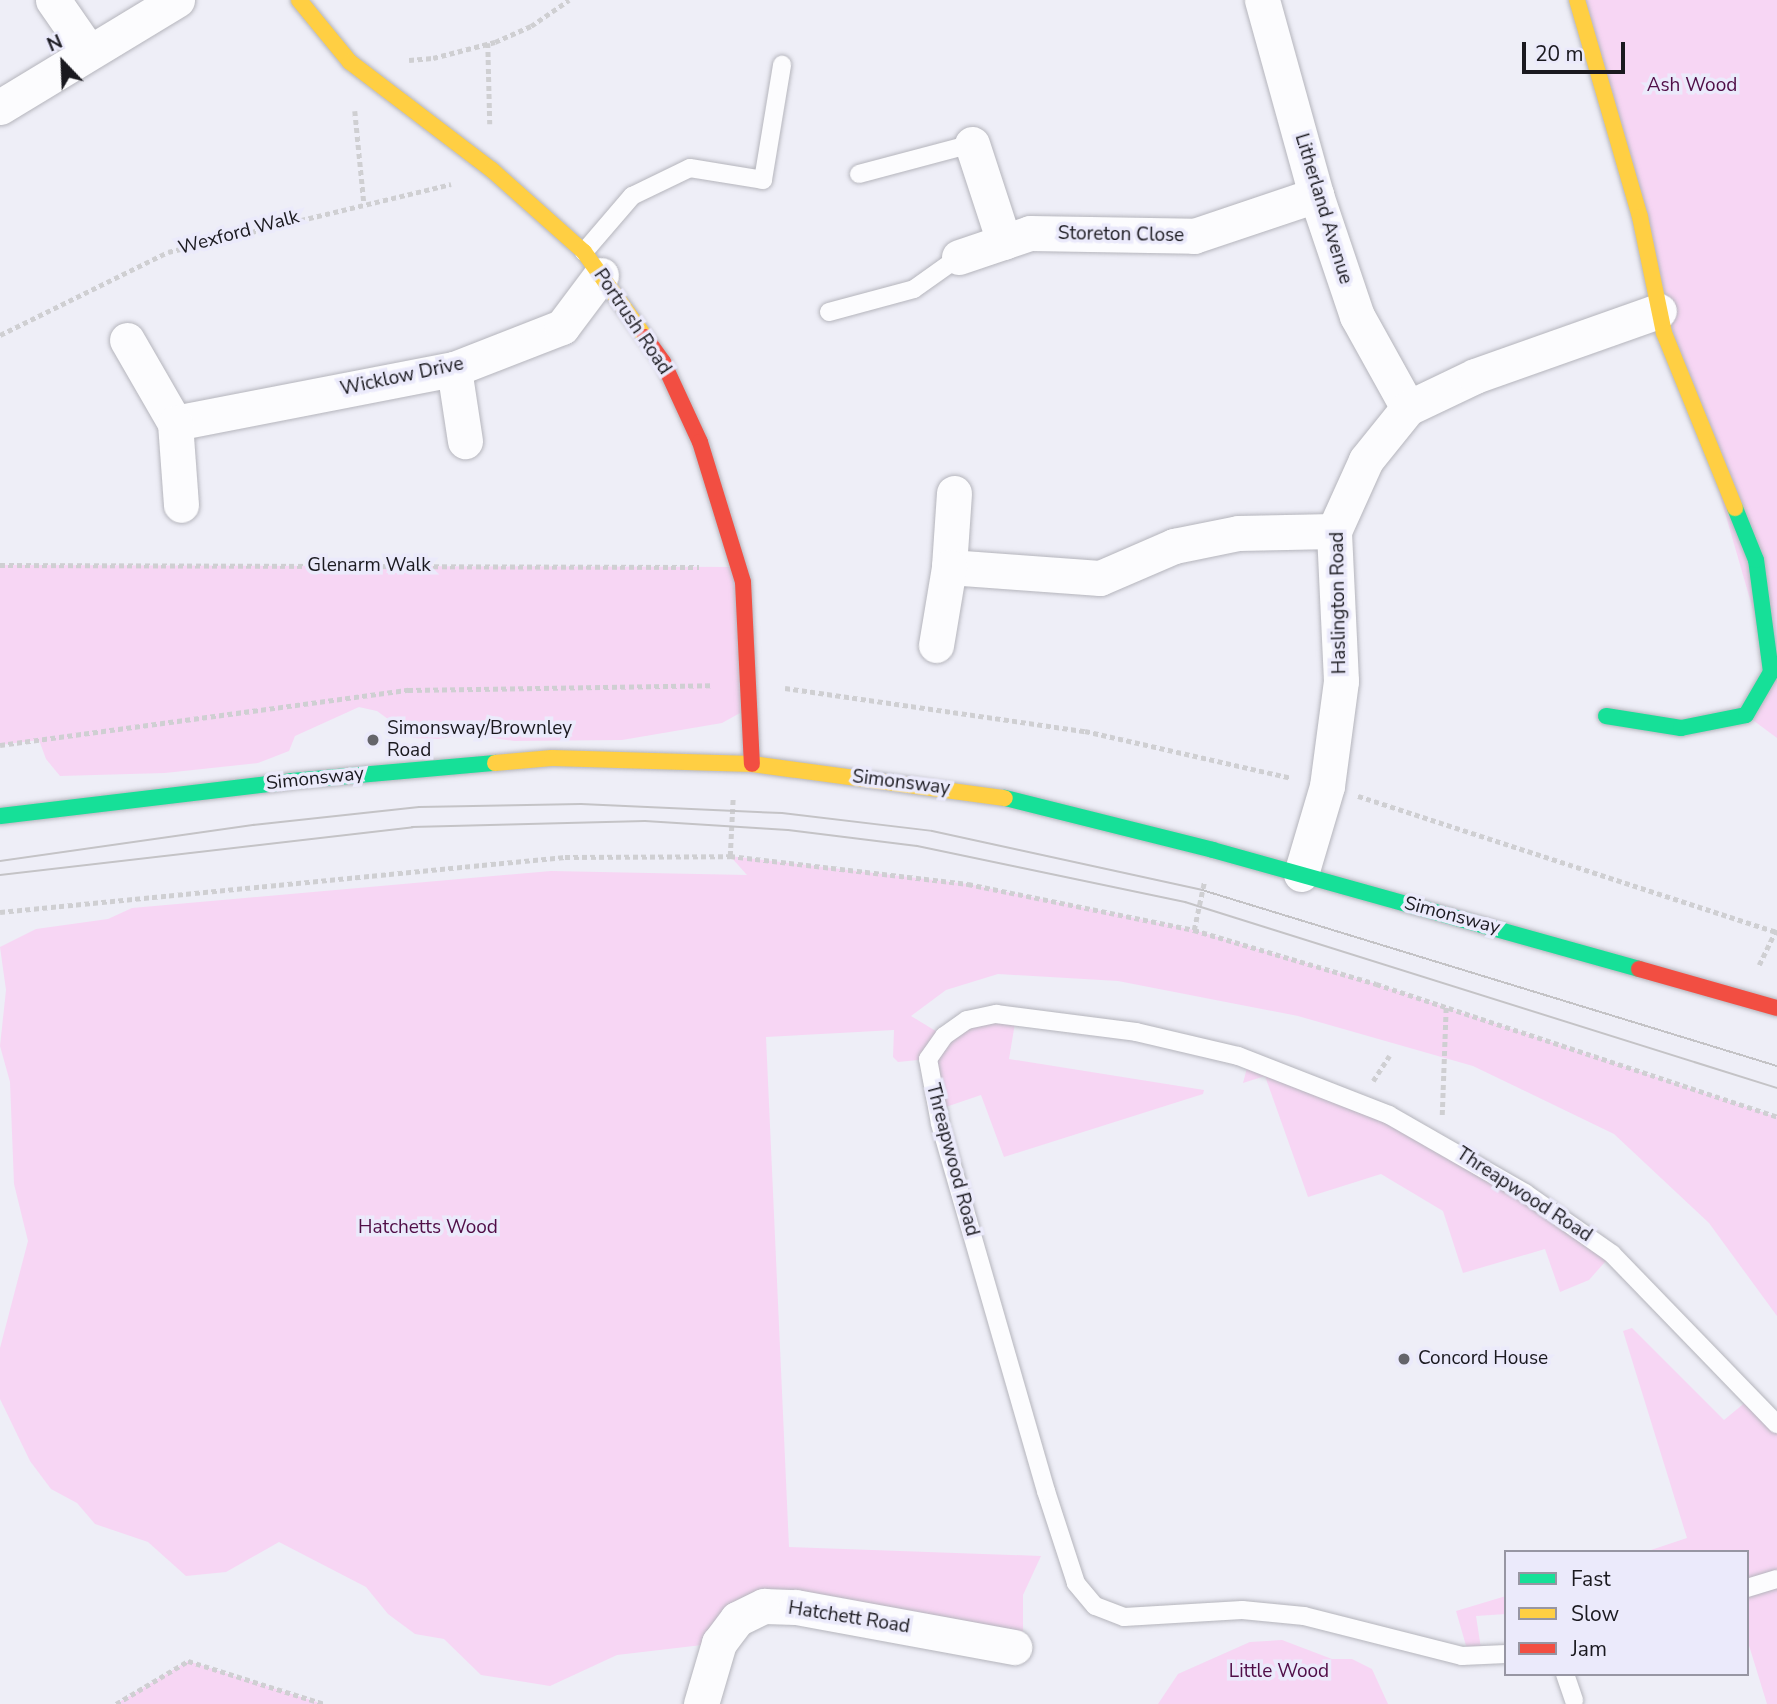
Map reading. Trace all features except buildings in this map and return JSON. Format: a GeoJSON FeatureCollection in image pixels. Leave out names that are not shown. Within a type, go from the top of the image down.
{"type":"FeatureCollection","features":[{"type":"Feature","properties":{"kind":"street"},"geometry":{"type":"LineString","coordinates":[[53,0],[89,52]]}},
{"type":"Feature","properties":{"kind":"street"},"geometry":{"type":"LineString","coordinates":[[0,107],[177,0]]}},
{"type":"Feature","properties":{"kind":"street","name":"Portrush Road"},"geometry":{"type":"LineString","coordinates":[[299,0],[350,62],[492,170],[592,263],[663,362],[700,442],[739,567],[743,763]]}},
{"type":"Feature","properties":{"kind":"street","name":"Litherland Avenue"},"geometry":{"type":"LineString","coordinates":[[1262,0],[1316,195],[1357,316],[1408,408]]}},
{"type":"Feature","properties":{"kind":"street"},"geometry":{"type":"LineString","coordinates":[[1577,0],[1640,217],[1664,333],[1756,560],[1771,672],[1746,715],[1681,728],[1606,716]]}},
{"type":"Feature","properties":{"kind":"street"},"geometry":{"type":"LineString","coordinates":[[972,144],[1004,242]]}},
{"type":"Feature","properties":{"kind":"street","name":"Storeton Close"},"geometry":{"type":"LineString","coordinates":[[959,257],[1030,233],[1194,236],[1316,195]]}},
{"type":"Feature","properties":{"kind":"street","name":"Wicklow Drive"},"geometry":{"type":"LineString","coordinates":[[175,423],[454,369],[562,327],[592,263]]}},
{"type":"Feature","properties":{"kind":"street","name":"Haslington Road"},"geometry":{"type":"LineString","coordinates":[[1301,874],[1327,786],[1341,681],[1334,531],[1366,460],[1408,408],[1475,376],[1659,312]]}},
{"type":"Feature","properties":{"kind":"street"},"geometry":{"type":"LineString","coordinates":[[127,340],[175,423],[181,505]]}},
{"type":"Feature","properties":{"kind":"street"},"geometry":{"type":"LineString","coordinates":[[454,369],[465,441]]}},
{"type":"Feature","properties":{"kind":"street"},"geometry":{"type":"LineString","coordinates":[[936,645],[949,567],[954,493]]}},
{"type":"Feature","properties":{"kind":"street"},"geometry":{"type":"LineString","coordinates":[[949,567],[1100,578],[1174,546],[1238,533],[1334,531]]}},
{"type":"Feature","properties":{"kind":"street","name":"Simonsway"},"geometry":{"type":"LineString","coordinates":[[0,816],[292,781],[552,758],[743,763],[984,793],[1213,850],[1777,1008]]}},
{"type":"Feature","properties":{"kind":"street","name":"Hatchett Road"},"geometry":{"type":"LineString","coordinates":[[701,1704],[719,1643],[737,1619],[764,1606],[796,1607],[1014,1647]]}},
{"type":"Feature","properties":{"kind":"lane"},"geometry":{"type":"LineString","coordinates":[[592,263],[632,196],[690,168],[763,180],[782,65]]}},
{"type":"Feature","properties":{"kind":"lane"},"geometry":{"type":"LineString","coordinates":[[859,174],[972,144]]}},
{"type":"Feature","properties":{"kind":"lane"},"geometry":{"type":"LineString","coordinates":[[829,312],[914,289],[959,257]]}},
{"type":"Feature","properties":{"kind":"lane","name":"Threapwood Road"},"geometry":{"type":"LineString","coordinates":[[1504,1654],[1462,1656],[1304,1616],[1242,1610],[1124,1617],[1095,1606],[1076,1583],[1046,1491],[940,1123],[928,1059],[956,1027],[996,1014],[1136,1032],[1238,1055],[1334,1092],[1441,1141],[1612,1254],[1753,1396],[1777,1424]]}},
{"type":"Feature","properties":{"kind":"lane"},"geometry":{"type":"LineString","coordinates":[[1749,1587],[1777,1579]]}},
{"type":"Feature","properties":{"kind":"lane"},"geometry":{"type":"LineString","coordinates":[[1566,1676],[1574,1700]]}},
{"type":"Feature","properties":{"kind":"path"},"geometry":{"type":"LineString","coordinates":[[406,60],[433,58],[488,43],[531,26],[569,0]]}},
{"type":"Feature","properties":{"kind":"path"},"geometry":{"type":"LineString","coordinates":[[488,43],[492,170]]}},
{"type":"Feature","properties":{"kind":"path"},"geometry":{"type":"LineString","coordinates":[[350,62],[364,203]]}},
{"type":"Feature","properties":{"kind":"path","name":"Wexford Walk"},"geometry":{"type":"LineString","coordinates":[[0,335],[167,252],[364,203],[421,195],[492,170]]}},
{"type":"Feature","properties":{"kind":"path","name":"Glenarm Walk"},"geometry":{"type":"LineString","coordinates":[[0,565],[739,567]]}},
{"type":"Feature","properties":{"kind":"path"},"geometry":{"type":"LineString","coordinates":[[730,856],[743,763]]}},
{"type":"Feature","properties":{"kind":"path"},"geometry":{"type":"LineString","coordinates":[[1194,930],[1213,850]]}},
{"type":"Feature","properties":{"kind":"path"},"geometry":{"type":"LineString","coordinates":[[0,912],[565,857],[730,856],[968,884],[1194,930],[1446,1007],[1777,1117]]}},
{"type":"Feature","properties":{"kind":"path"},"geometry":{"type":"LineString","coordinates":[[1441,1141],[1446,1007]]}},
{"type":"Feature","properties":{"kind":"path"},"geometry":{"type":"LineString","coordinates":[[116,1704],[188,1661],[324,1704]]}},
{"type":"Feature","properties":{"kind":"green space","name":"Ash Wood"},"geometry":{"type":"Polygon","coordinates":[[[1577,0],[1777,0],[1777,738],[1746,715],[1771,672],[1577,0]]]}},
{"type":"Feature","properties":{"kind":"green space"},"geometry":{"type":"Polygon","coordinates":[[[0,565],[739,567],[749,708],[722,723],[622,740],[514,741],[467,734],[438,739],[414,738],[377,711],[359,707],[295,736],[289,751],[258,763],[165,773],[60,776],[46,759],[39,740],[0,745],[0,565]]]}},
{"type":"Feature","properties":{"kind":"green space","name":"Hatchetts Wood"},"geometry":{"type":"Polygon","coordinates":[[[730,856],[968,884],[1194,930],[1376,984],[1777,1117],[1777,1316],[1709,1223],[1614,1134],[1473,1066],[1298,1016],[1118,981],[998,974],[946,990],[911,1016],[944,1036],[956,1027],[1016,1017],[1009,1059],[1204,1090],[1203,1094],[1004,1157],[981,1095],[937,1110],[928,1059],[898,1062],[893,1057],[894,1030],[766,1037],[789,1547],[1041,1556],[1023,1595],[1023,1635],[796,1607],[719,1643],[617,1655],[550,1686],[481,1675],[444,1639],[415,1634],[388,1614],[366,1587],[279,1542],[226,1572],[186,1576],[148,1542],[95,1524],[77,1503],[51,1489],[30,1461],[0,1399],[0,1348],[28,1241],[14,1184],[10,1082],[0,1046],[6,990],[0,947],[36,929],[108,919],[132,908],[551,871],[747,875],[730,856]]]}},
{"type":"Feature","properties":{"kind":"green space"},"geometry":{"type":"Polygon","coordinates":[[[1249,1060],[1333,1092],[1612,1254],[1589,1280],[1560,1292],[1545,1249],[1463,1273],[1443,1211],[1381,1174],[1308,1197],[1265,1076],[1243,1083],[1249,1060]]]}},
{"type":"Feature","properties":{"kind":"green space"},"geometry":{"type":"Polygon","coordinates":[[[1632,1328],[1724,1420],[1753,1396],[1777,1424],[1777,1704],[1767,1704],[1749,1646],[1749,1550],[1651,1550],[1687,1538],[1623,1331],[1632,1328]]]}},
{"type":"Feature","properties":{"kind":"green space"},"geometry":{"type":"Polygon","coordinates":[[[1504,1597],[1504,1614],[1476,1616],[1482,1655],[1469,1656],[1456,1611],[1504,1597]]]}},
{"type":"Feature","properties":{"kind":"green space","name":"Little Wood"},"geometry":{"type":"Polygon","coordinates":[[[1282,1640],[1332,1659],[1352,1659],[1372,1669],[1388,1704],[1158,1704],[1178,1674],[1250,1642],[1282,1640]]]}},
{"type":"Feature","properties":{"kind":"green space"},"geometry":{"type":"Polygon","coordinates":[[[188,1661],[320,1703],[324,1704],[116,1704],[188,1661]]]}},
{"type":"Feature","properties":{"kind":"tram line"},"geometry":{"type":"LineString","coordinates":[[0,861],[253,825],[419,807],[581,804],[782,813],[932,831],[1202,890],[1777,1066]]}},
{"type":"Feature","properties":{"kind":"tram line"},"geometry":{"type":"LineString","coordinates":[[0,875],[412,827],[645,821],[788,830],[917,846],[1185,902],[1777,1088]]}},
{"type":"Feature","properties":{"kind":"traffic: fast"},"geometry":{"type":"LineString","coordinates":[[1606,716],[1681,728],[1746,715],[1771,672],[1756,560],[1735,508]]}},
{"type":"Feature","properties":{"kind":"traffic: fast"},"geometry":{"type":"LineString","coordinates":[[0,816],[292,781],[495,763]]}},
{"type":"Feature","properties":{"kind":"traffic: fast"},"geometry":{"type":"LineString","coordinates":[[1005,798],[1213,850],[1639,969]]}},
{"type":"Feature","properties":{"kind":"traffic: slow"},"geometry":{"type":"LineString","coordinates":[[299,0],[350,62],[492,170],[584,252],[645,337]]}},
{"type":"Feature","properties":{"kind":"traffic: slow"},"geometry":{"type":"LineString","coordinates":[[1577,0],[1640,217],[1664,333],[1735,508]]}},
{"type":"Feature","properties":{"kind":"traffic: slow"},"geometry":{"type":"LineString","coordinates":[[495,763],[552,758],[752,764],[1005,798]]}},
{"type":"Feature","properties":{"kind":"traffic: jam"},"geometry":{"type":"LineString","coordinates":[[645,337],[663,362],[700,442],[743,582],[752,764]]}},
{"type":"Feature","properties":{"kind":"traffic: jam"},"geometry":{"type":"LineString","coordinates":[[1639,969],[1777,1008]]}},
{"type":"Feature","properties":{"kind":"place","name":"Simonsway/Brownley Road"},"geometry":{"type":"Point","coordinates":[373,740]}},
{"type":"Feature","properties":{"kind":"place","name":"Concord House"},"geometry":{"type":"Point","coordinates":[1404,1359]}}]}
